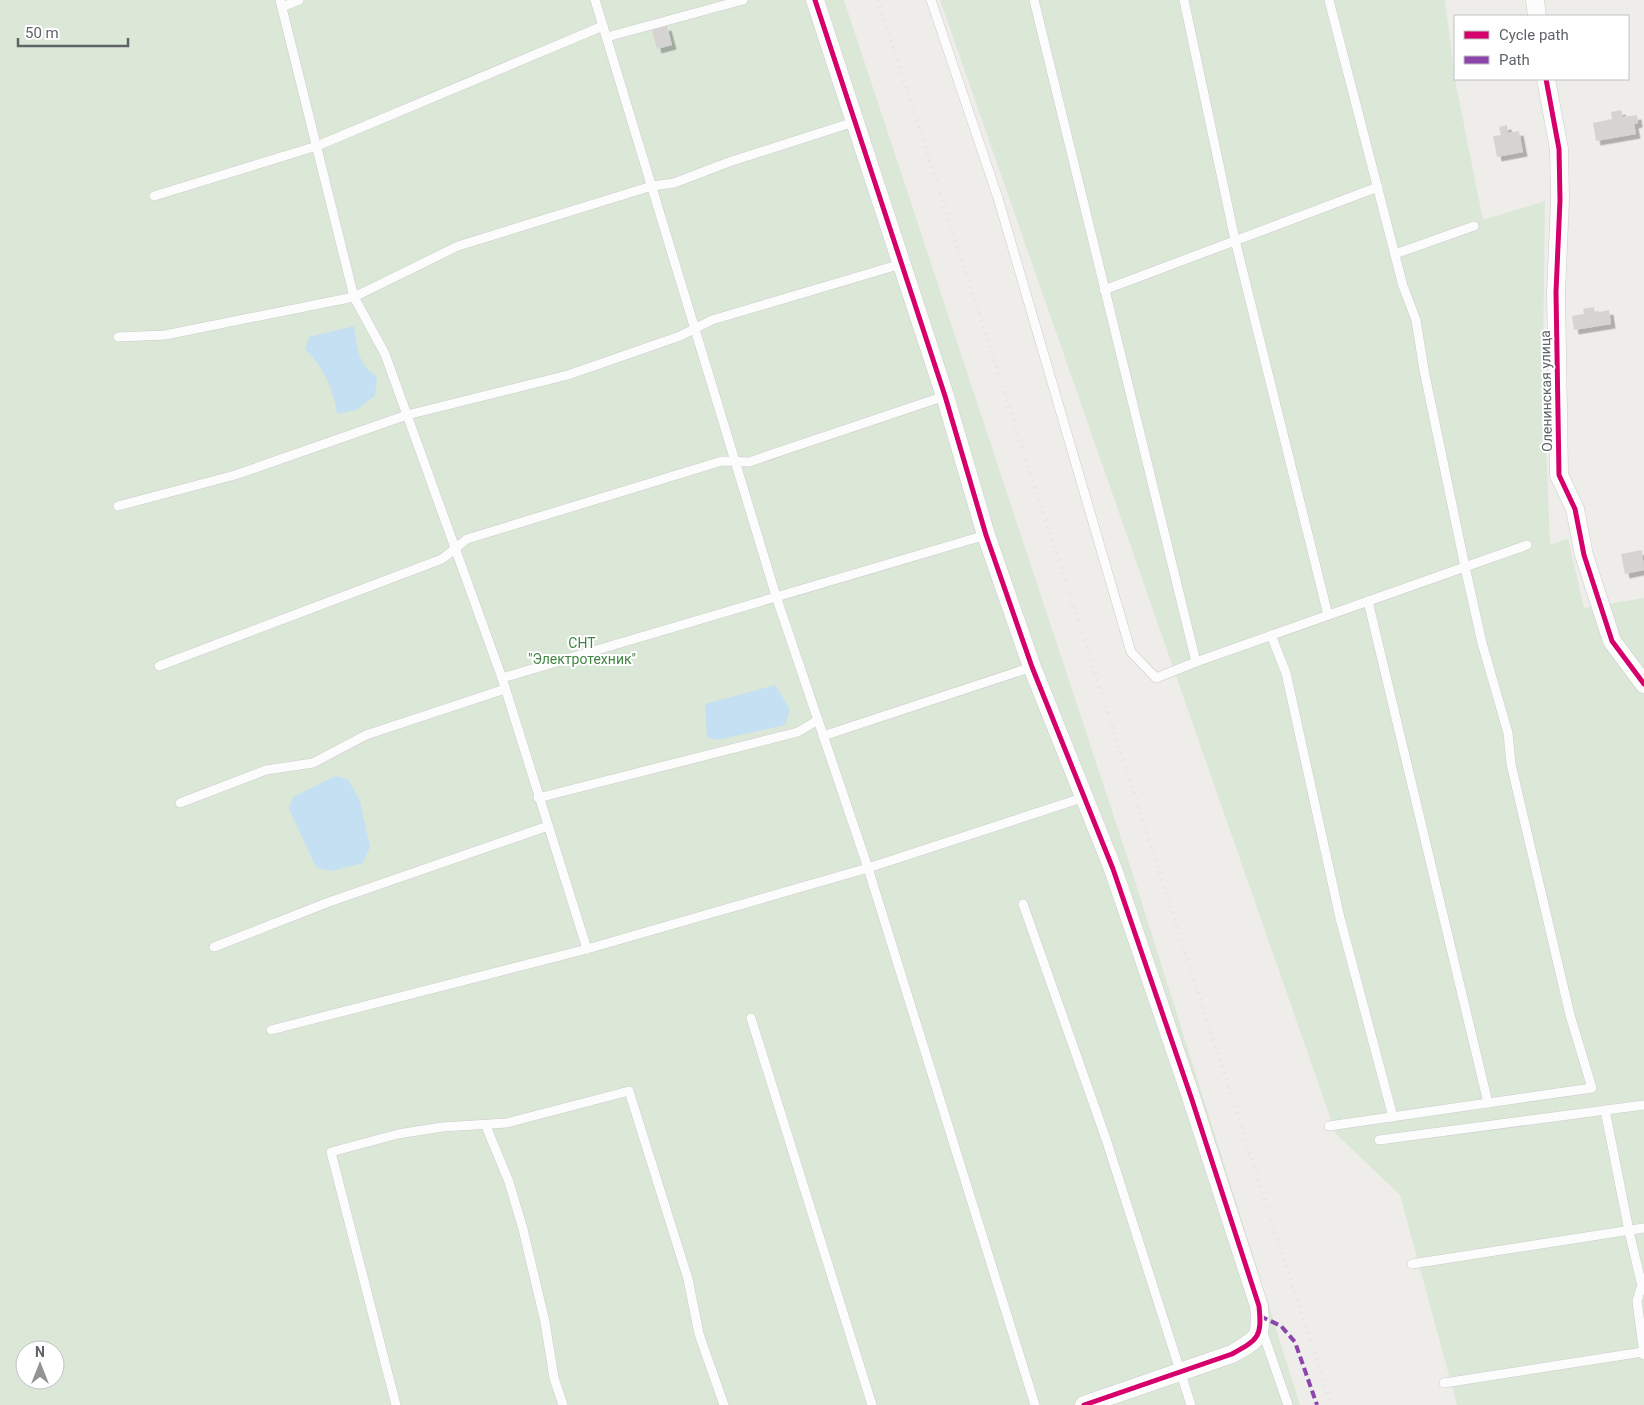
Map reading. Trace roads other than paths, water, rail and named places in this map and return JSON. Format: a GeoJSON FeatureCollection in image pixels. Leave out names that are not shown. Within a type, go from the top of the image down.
{"type":"FeatureCollection","features":[{"type":"Feature","properties":{"kind":"street"},"geometry":{"type":"LineString","coordinates":[[815,0],[945,396],[986,535],[1032,667],[1085,797],[1191,1097],[1259,1306],[1260,1326],[1254,1342],[1232,1354],[1084,1405]]}},
{"type":"Feature","properties":{"kind":"street"},"geometry":{"type":"LineString","coordinates":[[1535,0],[1537,15]]}},
{"type":"Feature","properties":{"kind":"street","name":"Оленинская улица"},"geometry":{"type":"LineString","coordinates":[[1546,80],[1559,149],[1560,200],[1556,292],[1559,475],[1575,509],[1584,555],[1612,641],[1644,684]]}},
{"type":"Feature","properties":{"kind":"lane"},"geometry":{"type":"LineString","coordinates":[[299,0],[281,4],[354,297],[385,354],[506,688],[538,798],[588,949]]}},
{"type":"Feature","properties":{"kind":"lane"},"geometry":{"type":"LineString","coordinates":[[595,0],[776,596],[868,868],[1035,1405]]}},
{"type":"Feature","properties":{"kind":"lane"},"geometry":{"type":"LineString","coordinates":[[607,37],[743,0]]}},
{"type":"Feature","properties":{"kind":"lane"},"geometry":{"type":"LineString","coordinates":[[931,0],[998,198],[1131,652],[1156,678],[1271,635],[1526,545]]}},
{"type":"Feature","properties":{"kind":"lane"},"geometry":{"type":"LineString","coordinates":[[1034,0],[1196,662]]}},
{"type":"Feature","properties":{"kind":"lane"},"geometry":{"type":"LineString","coordinates":[[1184,0],[1235,240],[1328,615]]}},
{"type":"Feature","properties":{"kind":"lane"},"geometry":{"type":"LineString","coordinates":[[1329,0],[1403,286],[1416,320],[1424,370],[1482,643],[1508,733],[1511,764],[1570,1015],[1592,1088],[1329,1126]]}},
{"type":"Feature","properties":{"kind":"lane"},"geometry":{"type":"LineString","coordinates":[[154,196],[317,146],[603,26]]}},
{"type":"Feature","properties":{"kind":"lane"},"geometry":{"type":"LineString","coordinates":[[118,337],[165,335],[354,297],[458,246],[652,186],[674,183],[729,162],[854,122]]}},
{"type":"Feature","properties":{"kind":"lane"},"geometry":{"type":"LineString","coordinates":[[1104,290],[1378,187]]}},
{"type":"Feature","properties":{"kind":"lane"},"geometry":{"type":"LineString","coordinates":[[1395,254],[1474,226]]}},
{"type":"Feature","properties":{"kind":"lane"},"geometry":{"type":"LineString","coordinates":[[118,506],[235,475],[407,415],[568,375],[680,336],[712,320],[901,264]]}},
{"type":"Feature","properties":{"kind":"lane"},"geometry":{"type":"LineString","coordinates":[[158,666],[442,559],[467,539],[722,461],[749,462],[945,396]]}},
{"type":"Feature","properties":{"kind":"lane"},"geometry":{"type":"LineString","coordinates":[[502,678],[986,535]]}},
{"type":"Feature","properties":{"kind":"lane"},"geometry":{"type":"LineString","coordinates":[[1368,601],[1488,1103]]}},
{"type":"Feature","properties":{"kind":"lane"},"geometry":{"type":"LineString","coordinates":[[1271,635],[1286,673],[1340,918],[1393,1117]]}},
{"type":"Feature","properties":{"kind":"lane"},"geometry":{"type":"LineString","coordinates":[[823,736],[1032,667]]}},
{"type":"Feature","properties":{"kind":"lane"},"geometry":{"type":"LineString","coordinates":[[180,803],[266,770],[313,762],[366,735],[506,688]]}},
{"type":"Feature","properties":{"kind":"lane"},"geometry":{"type":"LineString","coordinates":[[538,798],[798,732],[818,720]]}},
{"type":"Feature","properties":{"kind":"lane"},"geometry":{"type":"LineString","coordinates":[[271,1030],[588,949],[868,868],[1085,797]]}},
{"type":"Feature","properties":{"kind":"lane"},"geometry":{"type":"LineString","coordinates":[[214,947],[329,902],[548,826]]}},
{"type":"Feature","properties":{"kind":"lane"},"geometry":{"type":"LineString","coordinates":[[1023,904],[1106,1139],[1191,1405]]}},
{"type":"Feature","properties":{"kind":"lane"},"geometry":{"type":"LineString","coordinates":[[751,1018],[872,1405]]}},
{"type":"Feature","properties":{"kind":"lane"},"geometry":{"type":"LineString","coordinates":[[396,1405],[331,1152],[398,1134],[442,1126],[486,1126],[507,1123],[630,1091],[688,1279],[699,1334],[724,1405]]}},
{"type":"Feature","properties":{"kind":"lane"},"geometry":{"type":"LineString","coordinates":[[1379,1140],[1644,1105]]}},
{"type":"Feature","properties":{"kind":"lane"},"geometry":{"type":"LineString","coordinates":[[1444,1383],[1644,1354],[1637,1300],[1643,1280],[1629,1231],[1605,1110]]}},
{"type":"Feature","properties":{"kind":"lane"},"geometry":{"type":"LineString","coordinates":[[486,1126],[509,1182],[523,1229],[545,1322],[554,1378],[563,1405]]}},
{"type":"Feature","properties":{"kind":"lane"},"geometry":{"type":"LineString","coordinates":[[1412,1264],[1644,1228]]}},
{"type":"Feature","properties":{"kind":"lane"},"geometry":{"type":"LineString","coordinates":[[1260,1326],[1269,1345],[1288,1405]]}},
{"type":"Feature","properties":{"kind":"water"},"geometry":{"type":"Polygon","coordinates":[[[354,326],[359,355],[366,367],[377,376],[375,396],[356,410],[337,414],[327,379],[305,349],[309,337],[354,326]]]}},
{"type":"Feature","properties":{"kind":"water"},"geometry":{"type":"Polygon","coordinates":[[[775,685],[790,709],[785,725],[717,740],[707,737],[705,704],[775,685]]]}},
{"type":"Feature","properties":{"kind":"water"},"geometry":{"type":"Polygon","coordinates":[[[335,776],[348,779],[360,801],[370,847],[363,863],[331,871],[316,867],[289,809],[293,797],[335,776]]]}},
{"type":"Feature","properties":{"kind":"railway"},"geometry":{"type":"LineString","coordinates":[[878,0],[1331,1405]]}},
{"type":"Feature","properties":{"kind":"park label","name":"СНТ \"Электротехник\""},"geometry":{"type":"Point","coordinates":[582,652]}}]}
